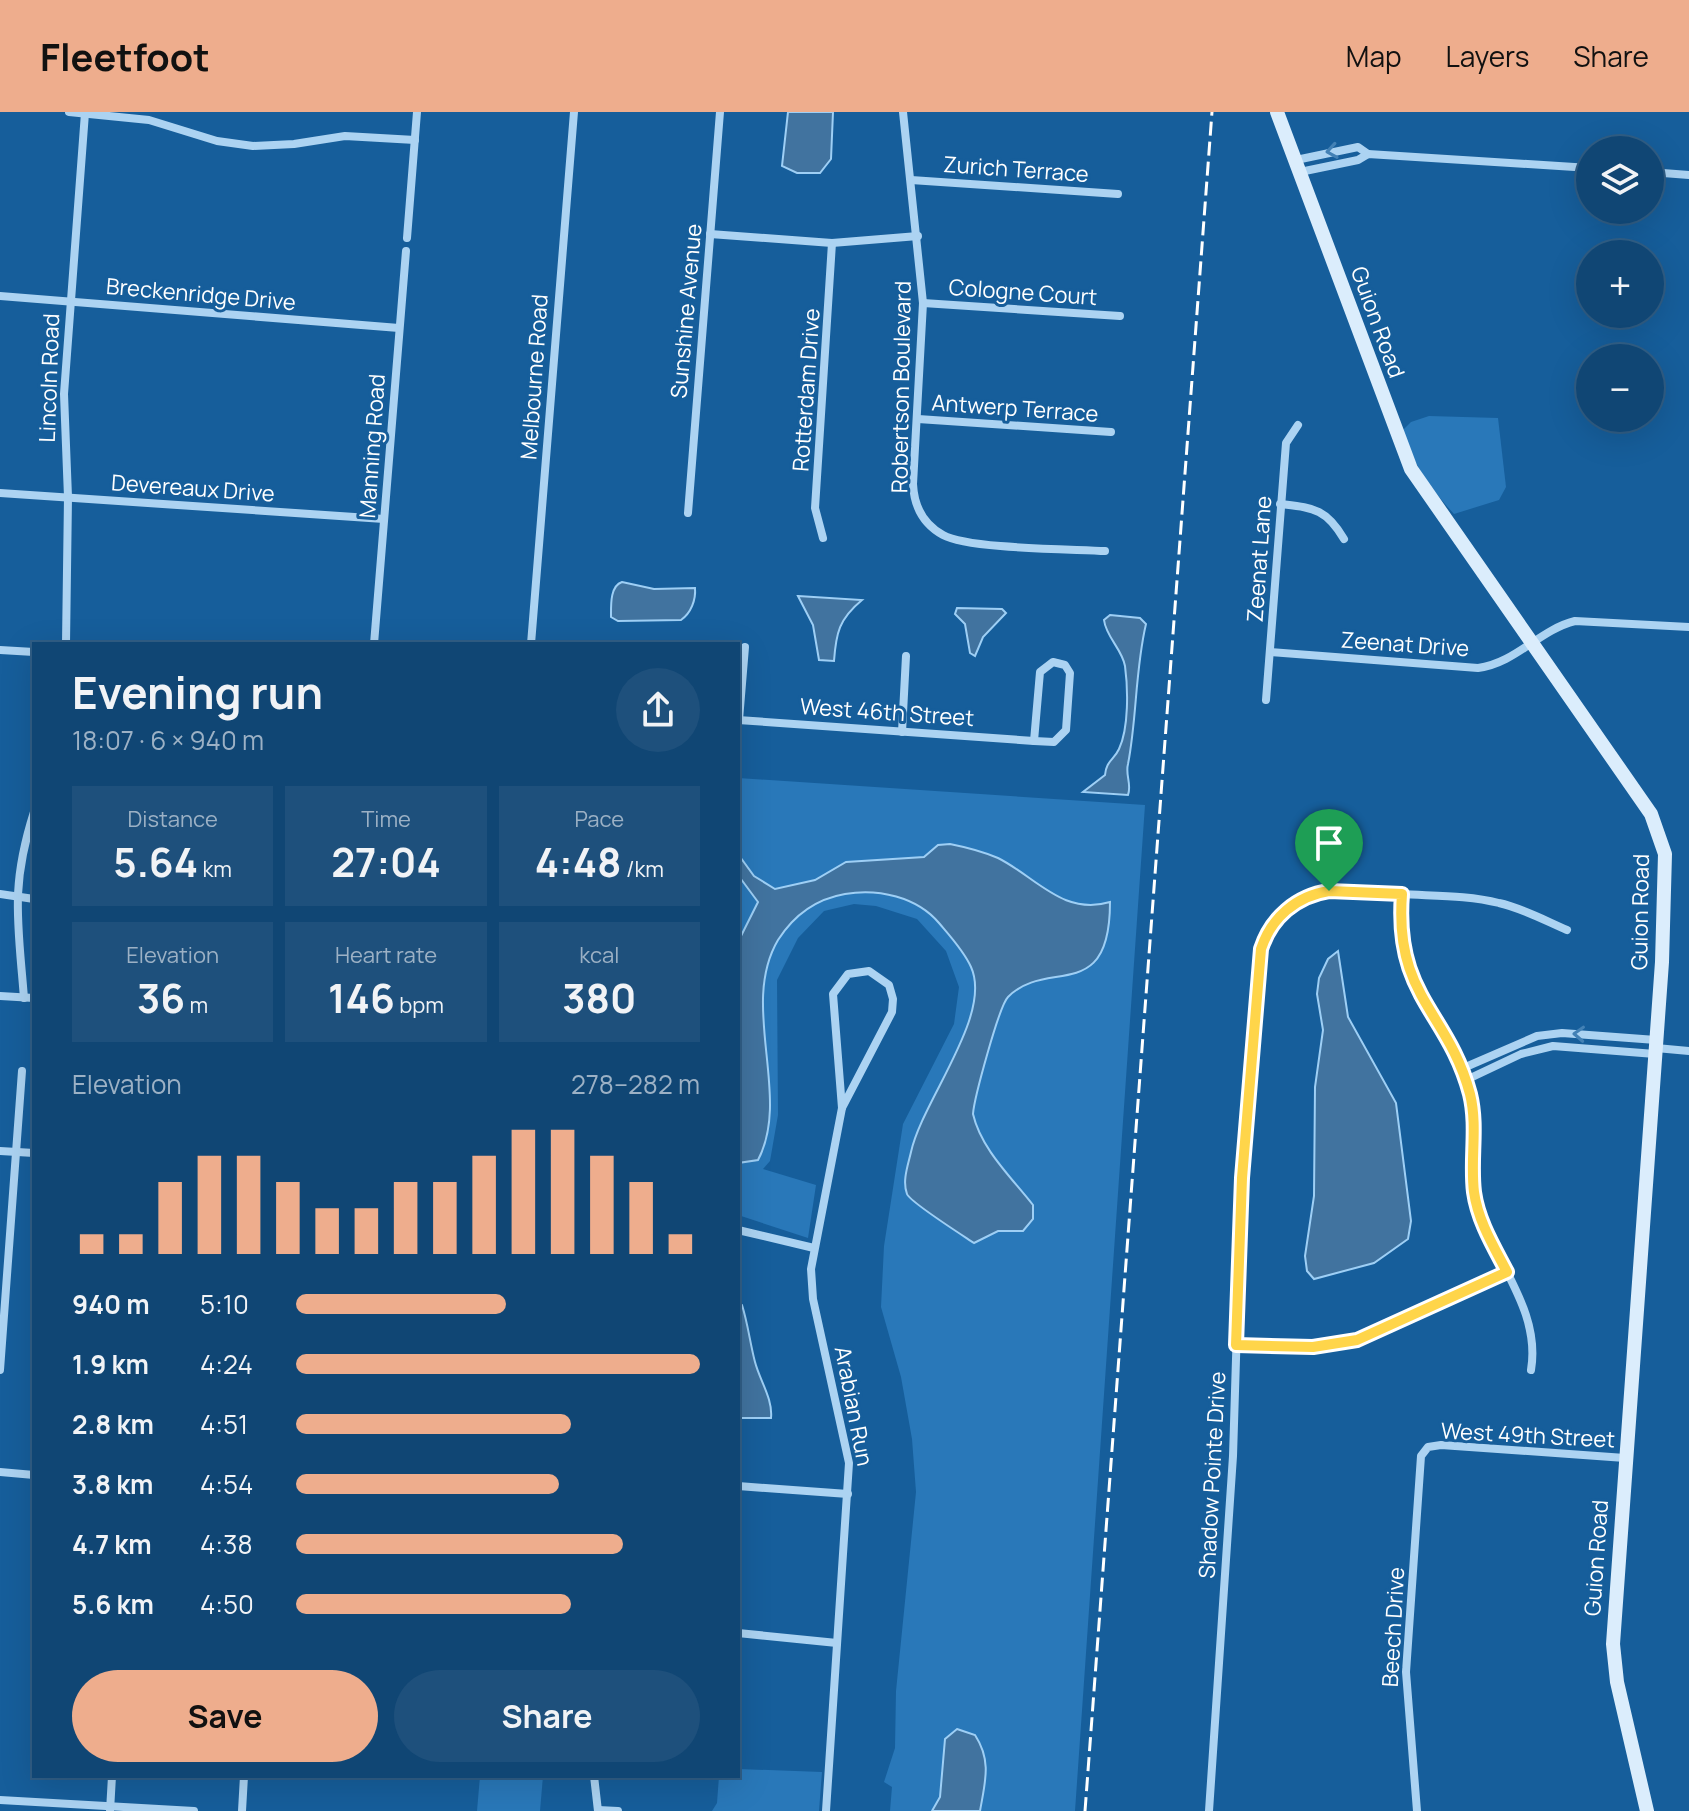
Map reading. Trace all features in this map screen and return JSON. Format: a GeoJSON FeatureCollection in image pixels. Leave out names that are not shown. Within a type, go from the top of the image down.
{"type":"FeatureCollection","features":[{"type":"Feature","properties":{"kind":"street"},"geometry":{"type":"LineString","coordinates":[[69,112],[149,120],[217,141],[253,146],[294,144],[345,136],[415,140]]}},
{"type":"Feature","properties":{"kind":"street"},"geometry":{"type":"LineString","coordinates":[[407,238],[417,112]]}},
{"type":"Feature","properties":{"kind":"street","name":"Melbourne Road"},"geometry":{"type":"LineString","coordinates":[[531,642],[574,112]]}},
{"type":"Feature","properties":{"kind":"street","name":"Sunshine Avenue"},"geometry":{"type":"LineString","coordinates":[[688,513],[720,112]]}},
{"type":"Feature","properties":{"kind":"street","name":"Robertson Boulevard"},"geometry":{"type":"LineString","coordinates":[[903,112],[923,303],[913,488],[924,519],[936,530],[958,541],[1105,551]]}},
{"type":"Feature","properties":{"kind":"street","name":"Guion Road"},"geometry":{"type":"LineString","coordinates":[[1277,112],[1405,458],[1651,814],[1664,844],[1656,1047],[1613,1656],[1647,1811]]}},
{"type":"Feature","properties":{"kind":"street","name":"Lincoln Road"},"geometry":{"type":"LineString","coordinates":[[66,642],[68,497],[64,406],[85,113]]}},
{"type":"Feature","properties":{"kind":"street"},"geometry":{"type":"LineString","coordinates":[[1298,166],[1358,147],[1368,154],[1576,167]]}},
{"type":"Feature","properties":{"kind":"street"},"geometry":{"type":"LineString","coordinates":[[1298,166],[1358,160],[1368,154]]}},
{"type":"Feature","properties":{"kind":"street"},"geometry":{"type":"LineString","coordinates":[[1664,173],[1689,175]]}},
{"type":"Feature","properties":{"kind":"street","name":"Zurich Terrace"},"geometry":{"type":"LineString","coordinates":[[911,180],[1118,194]]}},
{"type":"Feature","properties":{"kind":"street"},"geometry":{"type":"LineString","coordinates":[[710,234],[832,243],[918,236]]}},
{"type":"Feature","properties":{"kind":"street","name":"Rotterdam Drive"},"geometry":{"type":"LineString","coordinates":[[823,538],[815,508],[832,243]]}},
{"type":"Feature","properties":{"kind":"street","name":"Manning Road"},"geometry":{"type":"LineString","coordinates":[[374,642],[406,251]]}},
{"type":"Feature","properties":{"kind":"street","name":"Breckenridge Drive"},"geometry":{"type":"LineString","coordinates":[[0,296],[399,328]]}},
{"type":"Feature","properties":{"kind":"street","name":"Cologne Court"},"geometry":{"type":"LineString","coordinates":[[923,303],[1120,316]]}},
{"type":"Feature","properties":{"kind":"street","name":"Antwerp Terrace"},"geometry":{"type":"LineString","coordinates":[[918,419],[1111,432]]}},
{"type":"Feature","properties":{"kind":"street","name":"Zeenat Lane"},"geometry":{"type":"LineString","coordinates":[[1266,700],[1286,443],[1298,425]]}},
{"type":"Feature","properties":{"kind":"street","name":"Devereaux Drive"},"geometry":{"type":"LineString","coordinates":[[0,493],[384,519]]}},
{"type":"Feature","properties":{"kind":"street"},"geometry":{"type":"LineString","coordinates":[[1280,504],[1315,508],[1335,524],[1344,539]]}},
{"type":"Feature","properties":{"kind":"street","name":"Zeenat Drive"},"geometry":{"type":"LineString","coordinates":[[1270,652],[1478,668],[1498,664],[1557,627],[1575,621],[1689,627]]}},
{"type":"Feature","properties":{"kind":"street"},"geometry":{"type":"LineString","coordinates":[[740,699],[745,647]]}},
{"type":"Feature","properties":{"kind":"street"},"geometry":{"type":"LineString","coordinates":[[0,650],[32,652]]}},
{"type":"Feature","properties":{"kind":"street"},"geometry":{"type":"LineString","coordinates":[[902,732],[906,656]]}},
{"type":"Feature","properties":{"kind":"street","name":"West 46th Street"},"geometry":{"type":"LineString","coordinates":[[740,720],[902,732],[1034,741],[1054,742],[1065,733],[1070,674],[1059,662],[1050,663],[1040,672],[1034,741]]}},
{"type":"Feature","properties":{"kind":"street"},"geometry":{"type":"LineString","coordinates":[[0,996],[29,998],[15,921],[22,855],[32,819]]}},
{"type":"Feature","properties":{"kind":"street","name":"Shadow Pointe Drive"},"geometry":{"type":"LineString","coordinates":[[1209,1811],[1233,1456],[1242,1178],[1261,949],[1279,916],[1314,894],[1335,891],[1402,894]]}},
{"type":"Feature","properties":{"kind":"street"},"geometry":{"type":"LineString","coordinates":[[0,894],[32,899]]}},
{"type":"Feature","properties":{"kind":"street"},"geometry":{"type":"LineString","coordinates":[[1531,1370],[1531,1328],[1477,1204],[1475,1121],[1466,1080],[1409,974],[1400,934],[1402,894],[1497,902],[1567,930]]}},
{"type":"Feature","properties":{"kind":"street","name":"Arabian Run"},"geometry":{"type":"LineString","coordinates":[[826,1811],[848,1494],[847,1444],[812,1291],[814,1248],[842,1108],[892,1010],[889,985],[869,971],[848,974],[833,994],[842,1108]]}},
{"type":"Feature","properties":{"kind":"street"},"geometry":{"type":"LineString","coordinates":[[1461,1069],[1537,1036],[1562,1033],[1689,1051]]}},
{"type":"Feature","properties":{"kind":"street"},"geometry":{"type":"LineString","coordinates":[[1466,1080],[1521,1054],[1553,1046],[1656,1047]]}},
{"type":"Feature","properties":{"kind":"street"},"geometry":{"type":"LineString","coordinates":[[0,1370],[22,1071]]}},
{"type":"Feature","properties":{"kind":"street"},"geometry":{"type":"LineString","coordinates":[[0,1151],[32,1153]]}},
{"type":"Feature","properties":{"kind":"street"},"geometry":{"type":"LineString","coordinates":[[740,1230],[814,1248]]}},
{"type":"Feature","properties":{"kind":"street"},"geometry":{"type":"LineString","coordinates":[[1236,1345],[1313,1347],[1357,1340],[1507,1272]]}},
{"type":"Feature","properties":{"kind":"street","name":"West 49th Street"},"geometry":{"type":"LineString","coordinates":[[1428,1447],[1441,1445],[1625,1458]]}},
{"type":"Feature","properties":{"kind":"street","name":"Beech Drive"},"geometry":{"type":"LineString","coordinates":[[1417,1811],[1406,1657],[1421,1456],[1428,1447]]}},
{"type":"Feature","properties":{"kind":"street"},"geometry":{"type":"LineString","coordinates":[[0,1472],[32,1475]]}},
{"type":"Feature","properties":{"kind":"street"},"geometry":{"type":"LineString","coordinates":[[740,1486],[848,1494]]}},
{"type":"Feature","properties":{"kind":"street"},"geometry":{"type":"LineString","coordinates":[[740,1633],[837,1643]]}},
{"type":"Feature","properties":{"kind":"street"},"geometry":{"type":"LineString","coordinates":[[110,1808],[112,1778]]}},
{"type":"Feature","properties":{"kind":"street"},"geometry":{"type":"LineString","coordinates":[[242,1811],[244,1778]]}},
{"type":"Feature","properties":{"kind":"street"},"geometry":{"type":"LineString","coordinates":[[594,1778],[598,1810],[618,1811]]}},
{"type":"Feature","properties":{"kind":"street"},"geometry":{"type":"LineString","coordinates":[[0,1800],[194,1811]]}},
{"type":"Feature","properties":{"kind":"shaded area"},"geometry":{"type":"Polygon","coordinates":[[[788,112],[833,112],[831,159],[820,173],[797,173],[782,166],[788,112]]]}},
{"type":"Feature","properties":{"kind":"shaded area"},"geometry":{"type":"Polygon","coordinates":[[[1429,416],[1498,418],[1506,487],[1499,500],[1454,514],[1446,505],[1417,464],[1403,430],[1411,422],[1429,416]]]}},
{"type":"Feature","properties":{"kind":"shaded area"},"geometry":{"type":"Polygon","coordinates":[[[622,582],[654,589],[695,588],[694,602],[681,620],[618,621],[611,617],[611,602],[615,587],[622,582]]]}},
{"type":"Feature","properties":{"kind":"shaded area"},"geometry":{"type":"Polygon","coordinates":[[[798,596],[862,600],[840,627],[834,661],[819,660],[813,625],[798,596]]]}},
{"type":"Feature","properties":{"kind":"shaded area"},"geometry":{"type":"Polygon","coordinates":[[[957,608],[1002,609],[1006,613],[983,637],[975,656],[970,653],[965,624],[955,614],[957,608]]]}},
{"type":"Feature","properties":{"kind":"shaded area"},"geometry":{"type":"Polygon","coordinates":[[[1110,615],[1140,618],[1146,624],[1127,768],[1128,795],[1083,792],[1105,775],[1125,730],[1125,666],[1105,626],[1104,620],[1110,615]]]}},
{"type":"Feature","properties":{"kind":"shaded area"},"geometry":{"type":"Polygon","coordinates":[[[740,778],[1145,805],[1075,1811],[890,1811],[892,1787],[884,1782],[895,1748],[896,1691],[916,1492],[912,1439],[901,1377],[881,1307],[884,1246],[903,1124],[954,1024],[959,987],[946,951],[917,919],[876,906],[854,904],[824,911],[798,938],[777,980],[778,1115],[770,1161],[763,1169],[816,1185],[808,1238],[740,1216],[740,778]]]}},
{"type":"Feature","properties":{"kind":"shaded area"},"geometry":{"type":"Polygon","coordinates":[[[950,844],[998,858],[1051,892],[1078,904],[1110,902],[1107,934],[1100,955],[1088,967],[1074,974],[1024,986],[1008,997],[1004,1004],[973,1114],[990,1151],[1033,1205],[1033,1219],[1023,1231],[998,1231],[974,1243],[910,1198],[905,1184],[918,1131],[965,1033],[975,987],[971,967],[965,955],[930,914],[896,896],[858,892],[825,900],[799,916],[778,940],[767,966],[763,993],[770,1108],[767,1135],[758,1160],[740,1163],[740,938],[758,902],[740,878],[740,857],[754,876],[775,889],[815,880],[846,862],[924,857],[938,845],[950,844]]]}},
{"type":"Feature","properties":{"kind":"shaded area"},"geometry":{"type":"Polygon","coordinates":[[[1338,951],[1348,1017],[1396,1103],[1411,1221],[1408,1239],[1374,1263],[1314,1279],[1307,1271],[1305,1256],[1314,1196],[1315,1087],[1323,1030],[1317,994],[1319,978],[1328,959],[1338,951]]]}},
{"type":"Feature","properties":{"kind":"shaded area"},"geometry":{"type":"Polygon","coordinates":[[[740,1304],[770,1404],[771,1418],[740,1418],[740,1304]]]}},
{"type":"Feature","properties":{"kind":"shaded area"},"geometry":{"type":"Polygon","coordinates":[[[957,1729],[975,1735],[984,1754],[986,1772],[980,1811],[932,1811],[940,1797],[945,1739],[957,1729]]]}},
{"type":"Feature","properties":{"kind":"shaded area"},"geometry":{"type":"Polygon","coordinates":[[[740,1769],[822,1772],[819,1811],[712,1811],[717,1803],[719,1778],[740,1778],[740,1769]]]}},
{"type":"Feature","properties":{"kind":"shaded area"},"geometry":{"type":"Polygon","coordinates":[[[480,1778],[543,1778],[540,1811],[477,1811],[480,1778]]]}},
{"type":"Feature","properties":{"kind":"railway"},"geometry":{"type":"LineString","coordinates":[[1085,1811],[1212,112]]}},
{"type":"Feature","properties":{"kind":"route"},"geometry":{"type":"LineString","coordinates":[[1329,891],[1402,894],[1400,934],[1404,959],[1415,990],[1466,1080],[1475,1121],[1474,1192],[1483,1224],[1507,1272],[1380,1333],[1357,1340],[1313,1347],[1236,1345],[1242,1178],[1261,949],[1272,926],[1285,910],[1298,901],[1329,891]]}}]}
